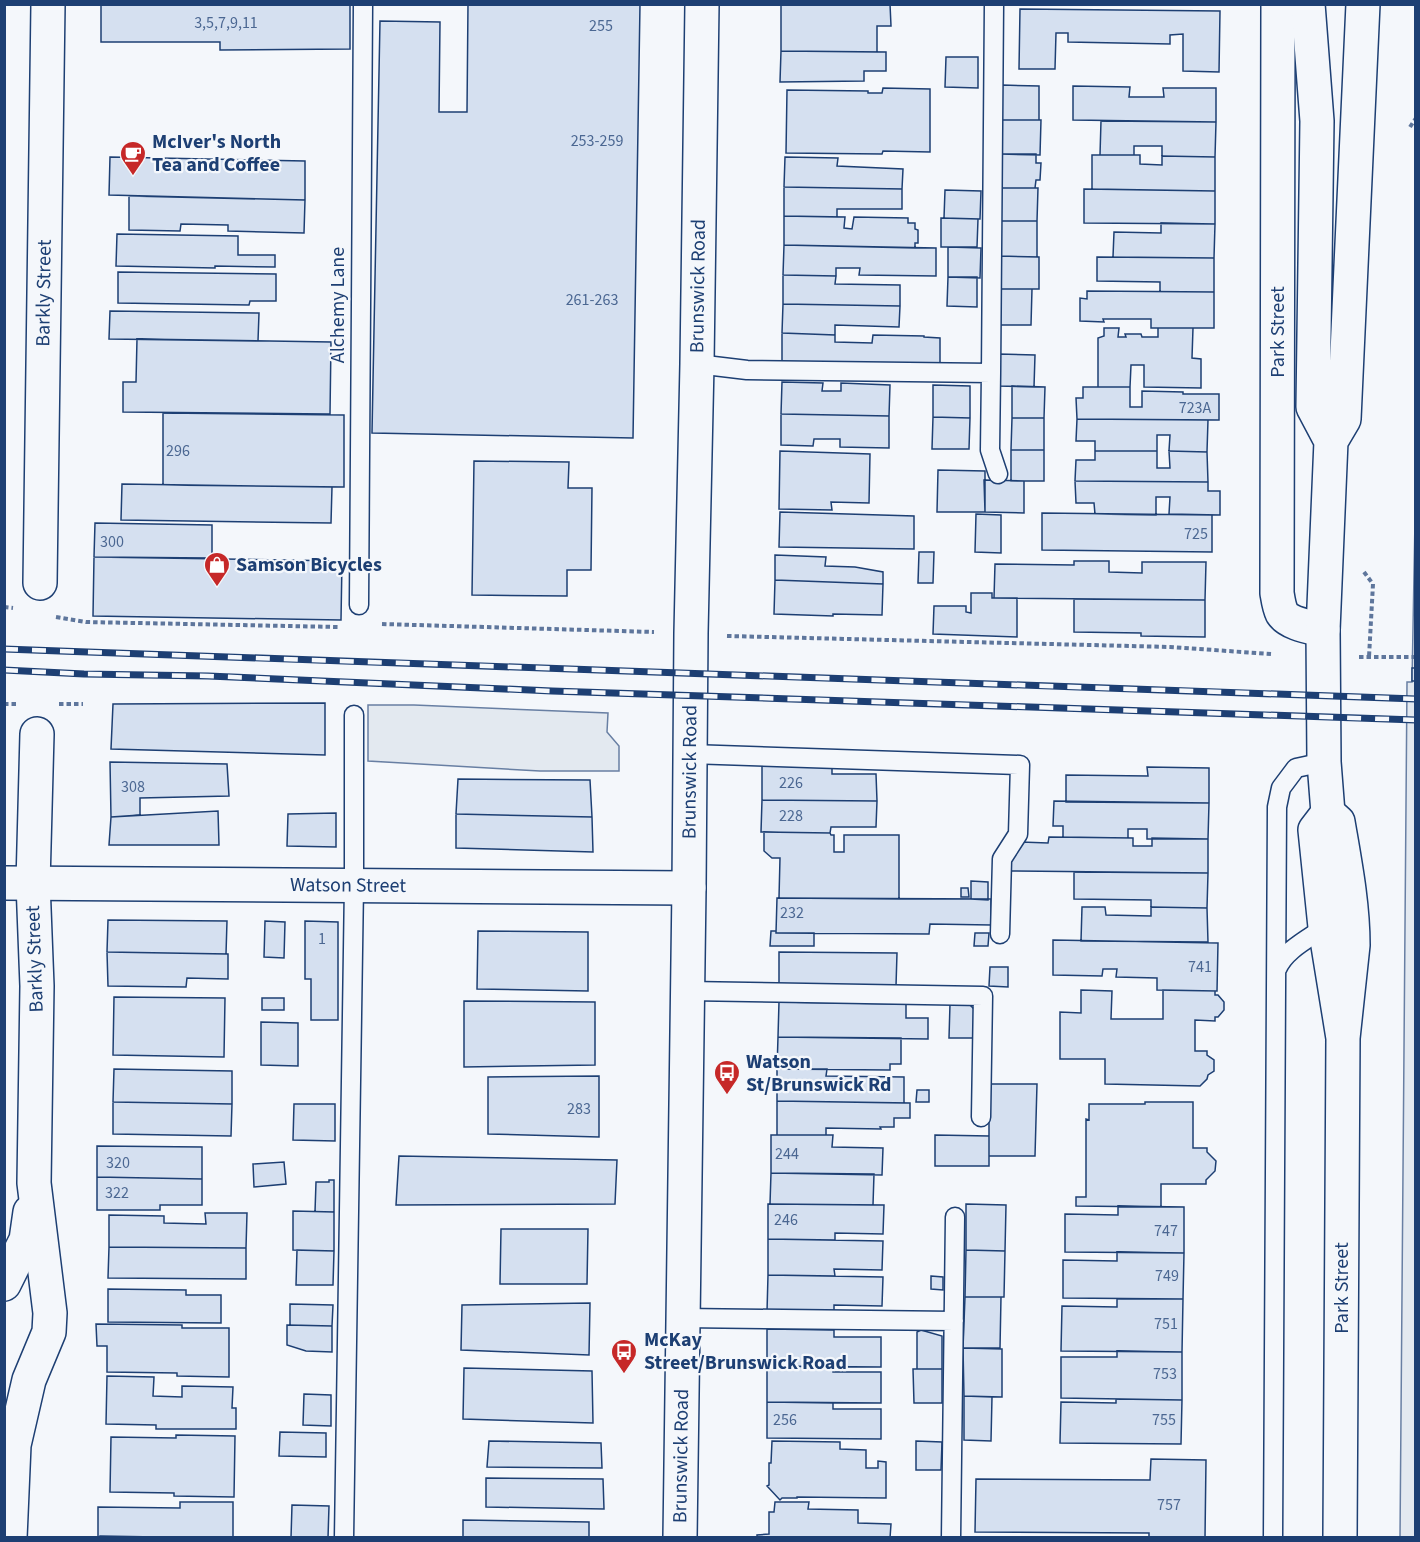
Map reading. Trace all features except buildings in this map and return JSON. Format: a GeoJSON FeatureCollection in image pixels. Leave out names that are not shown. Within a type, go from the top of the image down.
{"type":"FeatureCollection","features":[{"type":"Feature","properties":{"kind":"street","name":"Barkly Street"},"geometry":{"type":"LineString","coordinates":[[40,583],[48,4]]}},
{"type":"Feature","properties":{"kind":"street","name":"Brunswick Road"},"geometry":{"type":"LineString","coordinates":[[681,1538],[691,633],[702,4]]}},
{"type":"Feature","properties":{"kind":"street","name":"Park Street"},"geometry":{"type":"LineString","coordinates":[[1278,4],[1277,593],[1280,608],[1286,618],[1323,630]]}},
{"type":"Feature","properties":{"kind":"street","name":"Park Street"},"geometry":{"type":"LineString","coordinates":[[1308,4],[1317,121],[1313,407],[1331,441]]}},
{"type":"Feature","properties":{"kind":"street","name":"Park Street"},"geometry":{"type":"LineString","coordinates":[[1343,1038],[1325,927],[1315,830],[1328,813],[1324,762],[1323,630],[1331,441],[1344,419],[1363,4]]}},
{"type":"Feature","properties":{"kind":"street","name":"Barkly Street"},"geometry":{"type":"LineString","coordinates":[[4,1284],[26,1240],[34,1183],[37,986],[19,883],[37,734]]}},
{"type":"Feature","properties":{"kind":"street","name":"Park Street"},"geometry":{"type":"LineString","coordinates":[[1328,813],[1338,822],[1352,921],[1353,945],[1343,1038],[1340,1538]]}},
{"type":"Feature","properties":{"kind":"street","name":"Watson Street"},"geometry":{"type":"LineString","coordinates":[[19,883],[689,888]]}},
{"type":"Feature","properties":{"kind":"street","name":"Barkly Street"},"geometry":{"type":"LineString","coordinates":[[10,1538],[14,1444],[29,1380],[49,1332],[50,1313],[34,1183]]}},
{"type":"Feature","properties":{"kind":"street","name":"Barkly Street"},"geometry":{"type":"LineString","coordinates":[[4,1393],[14,1444]]}},
{"type":"Feature","properties":{"kind":"lane","name":"Alchemy Lane"},"geometry":{"type":"LineString","coordinates":[[359,605],[363,4]]}},
{"type":"Feature","properties":{"kind":"lane"},"geometry":{"type":"LineString","coordinates":[[994,4],[990,450],[998,474]]}},
{"type":"Feature","properties":{"kind":"lane"},"geometry":{"type":"LineString","coordinates":[[697,364],[747,370],[991,373]]}},
{"type":"Feature","properties":{"kind":"lane"},"geometry":{"type":"LineString","coordinates":[[344,1538],[354,885],[354,715]]}},
{"type":"Feature","properties":{"kind":"lane"},"geometry":{"type":"LineString","coordinates":[[690,754],[1020,765],[1018,834],[1002,859],[1000,934]]}},
{"type":"Feature","properties":{"kind":"lane"},"geometry":{"type":"LineString","coordinates":[[1273,1538],[1278,801],[1281,788],[1296,768],[1324,762]]}},
{"type":"Feature","properties":{"kind":"lane"},"geometry":{"type":"LineString","coordinates":[[1277,969],[1287,955],[1325,927]]}},
{"type":"Feature","properties":{"kind":"lane"},"geometry":{"type":"LineString","coordinates":[[688,991],[983,996],[981,1117]]}},
{"type":"Feature","properties":{"kind":"lane"},"geometry":{"type":"LineString","coordinates":[[951,1538],[955,1217]]}},
{"type":"Feature","properties":{"kind":"lane"},"geometry":{"type":"LineString","coordinates":[[683,1318],[954,1321]]}},
{"type":"Feature","properties":{"kind":"path"},"geometry":{"type":"LineString","coordinates":[[1410,127],[1416,118]]}},
{"type":"Feature","properties":{"kind":"shaded area"},"geometry":{"type":"Polygon","coordinates":[[[1415,520],[1416,1537],[1400,1538],[1407,682],[1412,682],[1415,520]]]}},
{"type":"Feature","properties":{"kind":"shaded area"},"geometry":{"type":"Polygon","coordinates":[[[368,705],[608,713],[607,732],[619,746],[619,771],[540,771],[368,761],[368,705]]]}},
{"type":"Feature","properties":{"kind":"railway"},"geometry":{"type":"LineString","coordinates":[[4,649],[1416,699]]}},
{"type":"Feature","properties":{"kind":"railway"},"geometry":{"type":"LineString","coordinates":[[4,670],[1416,720]]}},
{"type":"Feature","properties":{"kind":"place","name":"McIver's North Tea and Coffee"},"geometry":{"type":"Point","coordinates":[133,177]}},
{"type":"Feature","properties":{"kind":"place","name":"Samson Bicycles"},"geometry":{"type":"Point","coordinates":[217,588]}},
{"type":"Feature","properties":{"kind":"place","name":"Watson St/Brunswick Rd"},"geometry":{"type":"Point","coordinates":[727,1096]}},
{"type":"Feature","properties":{"kind":"place","name":"McKay Street/Brunswick Road"},"geometry":{"type":"Point","coordinates":[624,1375]}}]}
